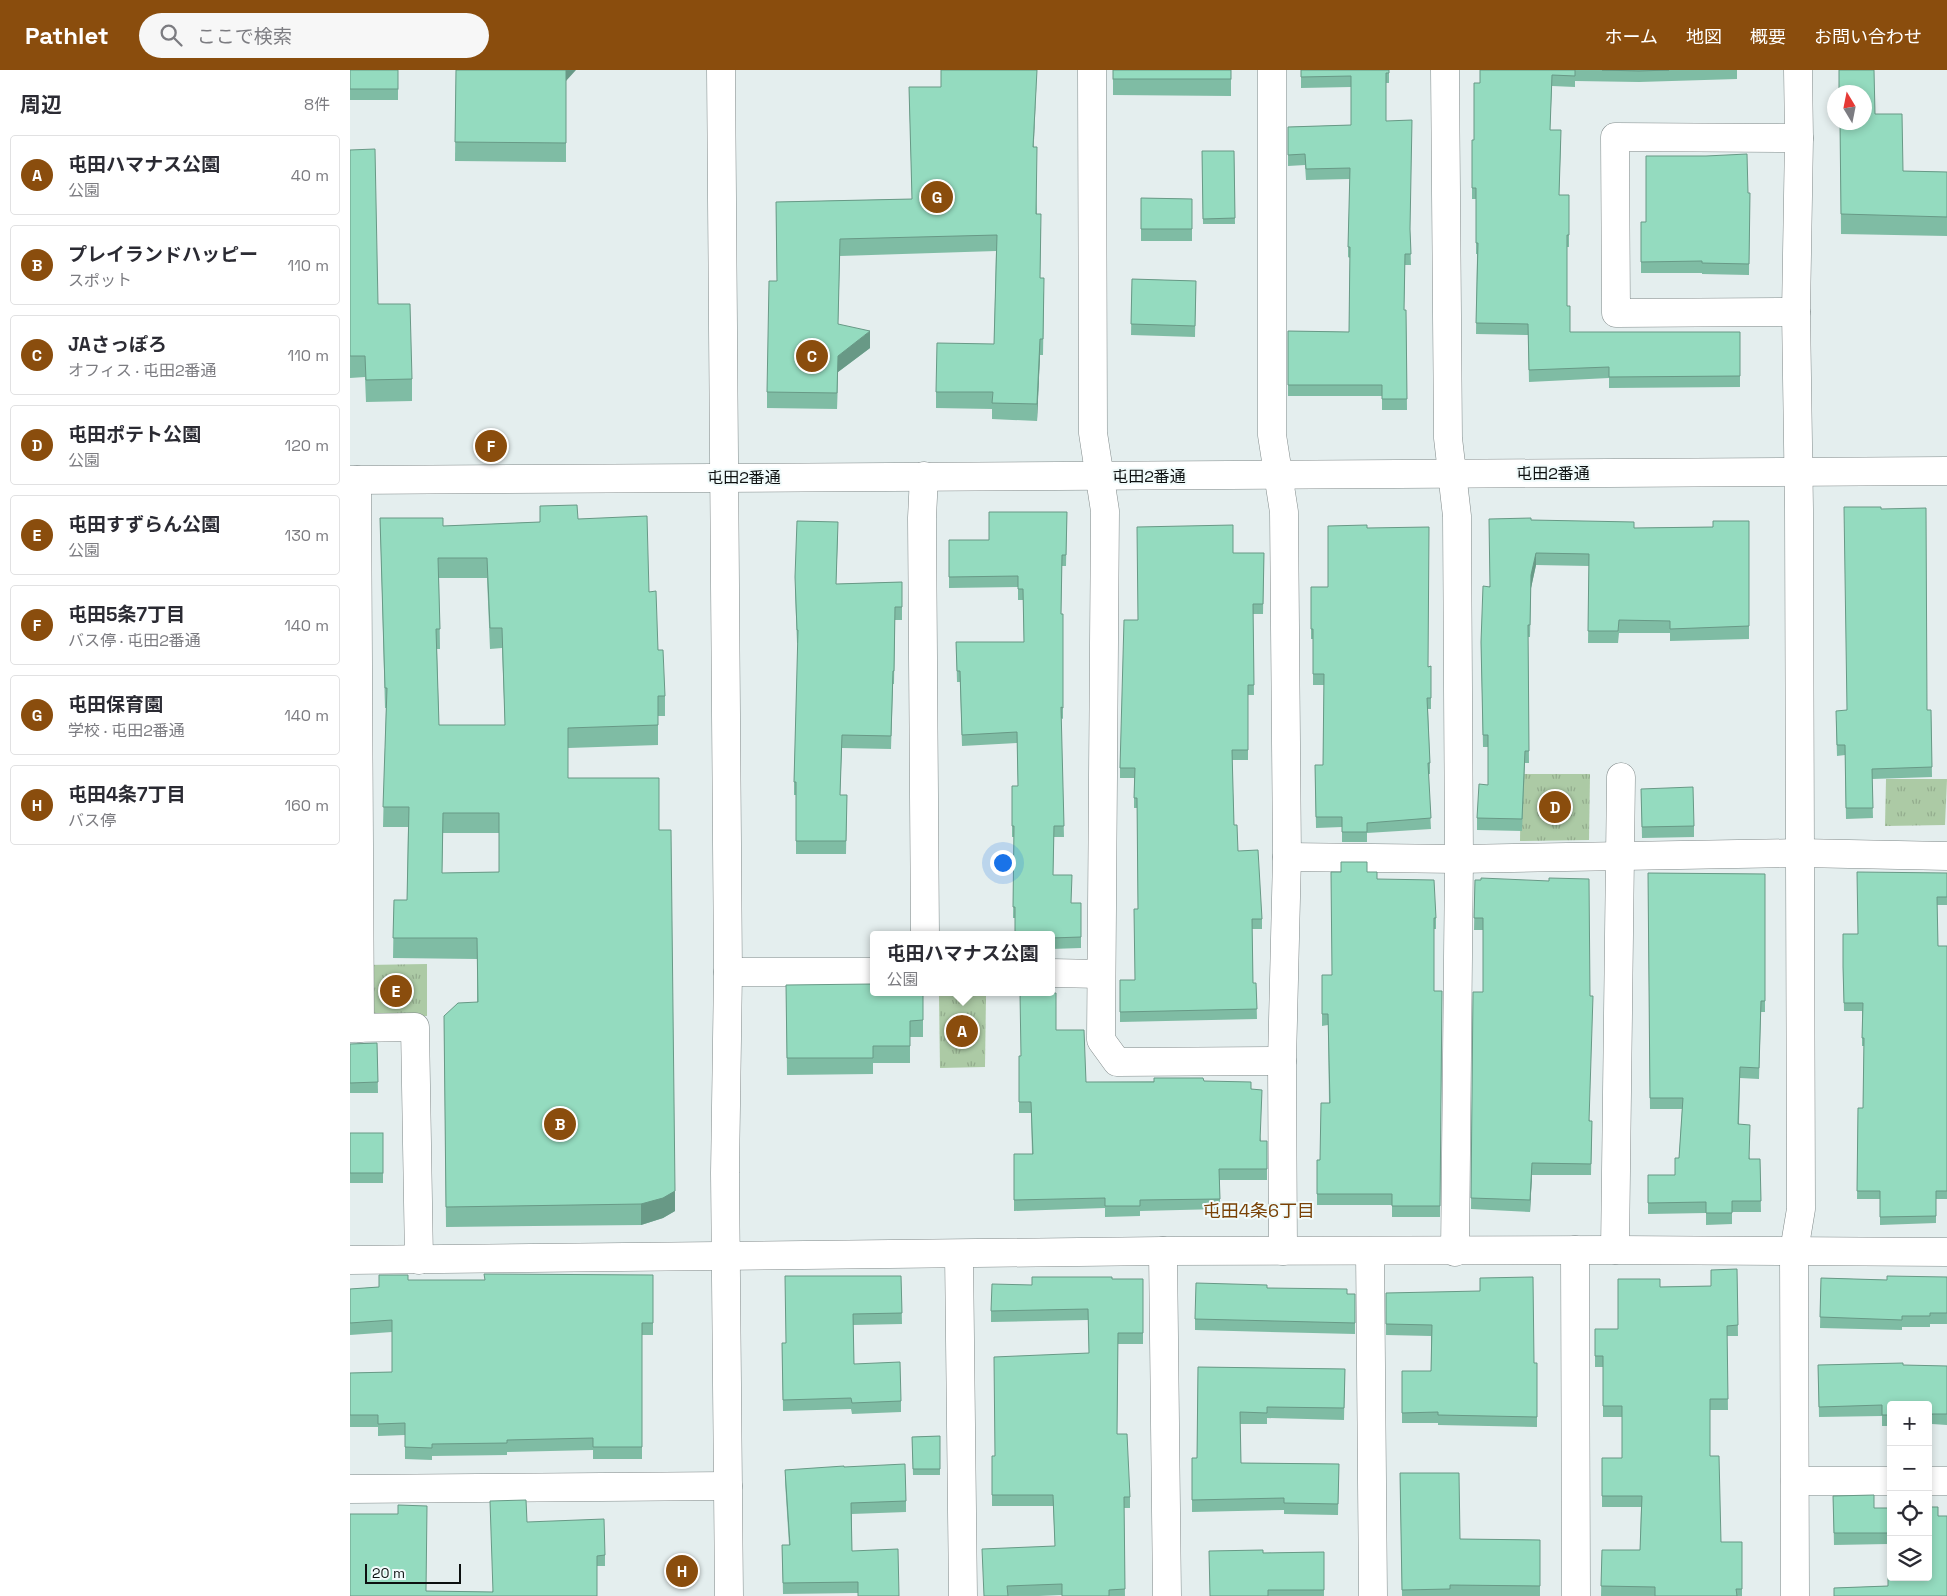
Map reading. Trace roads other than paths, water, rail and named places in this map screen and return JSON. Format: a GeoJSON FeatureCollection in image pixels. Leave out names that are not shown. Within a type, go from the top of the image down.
{"type":"FeatureCollection","features":[{"type":"Feature","properties":{"kind":"street"},"geometry":{"type":"LineString","coordinates":[[721,70],[728,972],[725,1173],[729,1596]]}},
{"type":"Feature","properties":{"kind":"street"},"geometry":{"type":"LineString","coordinates":[[1092,70],[1093,432],[1105,511],[1101,1040],[1117,1062],[1282,1061]]}},
{"type":"Feature","properties":{"kind":"street"},"geometry":{"type":"LineString","coordinates":[[1272,70],[1272,434],[1284,512],[1287,857],[1282,1061],[1283,1251]]}},
{"type":"Feature","properties":{"kind":"street"},"geometry":{"type":"LineString","coordinates":[[1444,70],[1448,438],[1457,516],[1459,859],[1455,1252]]}},
{"type":"Feature","properties":{"kind":"street"},"geometry":{"type":"LineString","coordinates":[[1795,1596],[1794,1251],[1801,1209],[1799,472],[1796,312],[1799,138],[1798,70]]}},
{"type":"Feature","properties":{"kind":"street"},"geometry":{"type":"LineString","coordinates":[[1796,312],[1616,313],[1616,137],[1799,138]]}},
{"type":"Feature","properties":{"kind":"street","name":"屯田2番通"},"geometry":{"type":"LineString","coordinates":[[354,480],[1947,471]]}},
{"type":"Feature","properties":{"kind":"street"},"geometry":{"type":"LineString","coordinates":[[924,476],[922,538],[924,931]]}},
{"type":"Feature","properties":{"kind":"street"},"geometry":{"type":"LineString","coordinates":[[354,480],[355,1028],[415,1027],[419,1260]]}},
{"type":"Feature","properties":{"kind":"street"},"geometry":{"type":"LineString","coordinates":[[1615,1250],[1621,777]]}},
{"type":"Feature","properties":{"kind":"street"},"geometry":{"type":"LineString","coordinates":[[1287,857],[1459,859],[1800,853],[1947,856]]}},
{"type":"Feature","properties":{"kind":"street"},"geometry":{"type":"LineString","coordinates":[[728,972],[870,972]]}},
{"type":"Feature","properties":{"kind":"street"},"geometry":{"type":"LineString","coordinates":[[1055,973],[1101,974]]}},
{"type":"Feature","properties":{"kind":"street"},"geometry":{"type":"LineString","coordinates":[[1575,1250],[1576,1596]]}},
{"type":"Feature","properties":{"kind":"street"},"geometry":{"type":"LineString","coordinates":[[350,1260],[1162,1251],[1455,1252],[1615,1250],[1947,1252]]}},
{"type":"Feature","properties":{"kind":"street"},"geometry":{"type":"LineString","coordinates":[[1162,1251],[1166,1596]]}},
{"type":"Feature","properties":{"kind":"street"},"geometry":{"type":"LineString","coordinates":[[1370,1252],[1372,1596]]}},
{"type":"Feature","properties":{"kind":"street"},"geometry":{"type":"LineString","coordinates":[[959,1254],[963,1596]]}},
{"type":"Feature","properties":{"kind":"street"},"geometry":{"type":"LineString","coordinates":[[1795,1481],[1887,1481]]}},
{"type":"Feature","properties":{"kind":"street"},"geometry":{"type":"LineString","coordinates":[[1932,1481],[1947,1482]]}},
{"type":"Feature","properties":{"kind":"street"},"geometry":{"type":"LineString","coordinates":[[350,1489],[728,1486]]}},
{"type":"Feature","properties":{"kind":"place","name":"屯田保育園"},"geometry":{"type":"Point","coordinates":[937,197]}},
{"type":"Feature","properties":{"kind":"place","name":"JAさっぽろ"},"geometry":{"type":"Point","coordinates":[812,356]}},
{"type":"Feature","properties":{"kind":"place","name":"屯田5条7丁目"},"geometry":{"type":"Point","coordinates":[491,446]}},
{"type":"Feature","properties":{"kind":"place","name":"屯田ポテト公園"},"geometry":{"type":"Point","coordinates":[1555,807]}},
{"type":"Feature","properties":{"kind":"place","name":"屯田すずらん公園"},"geometry":{"type":"Point","coordinates":[396,991]}},
{"type":"Feature","properties":{"kind":"place","name":"屯田ハマナス公園"},"geometry":{"type":"Point","coordinates":[962,1031]}},
{"type":"Feature","properties":{"kind":"place","name":"プレイランドハッピー"},"geometry":{"type":"Point","coordinates":[560,1124]}},
{"type":"Feature","properties":{"kind":"place","name":"屯田4条7丁目"},"geometry":{"type":"Point","coordinates":[682,1571]}},
{"type":"Feature","properties":{"kind":"district","name":"屯田4条6丁目"},"geometry":{"type":"Point","coordinates":[1259,1210]}}]}
